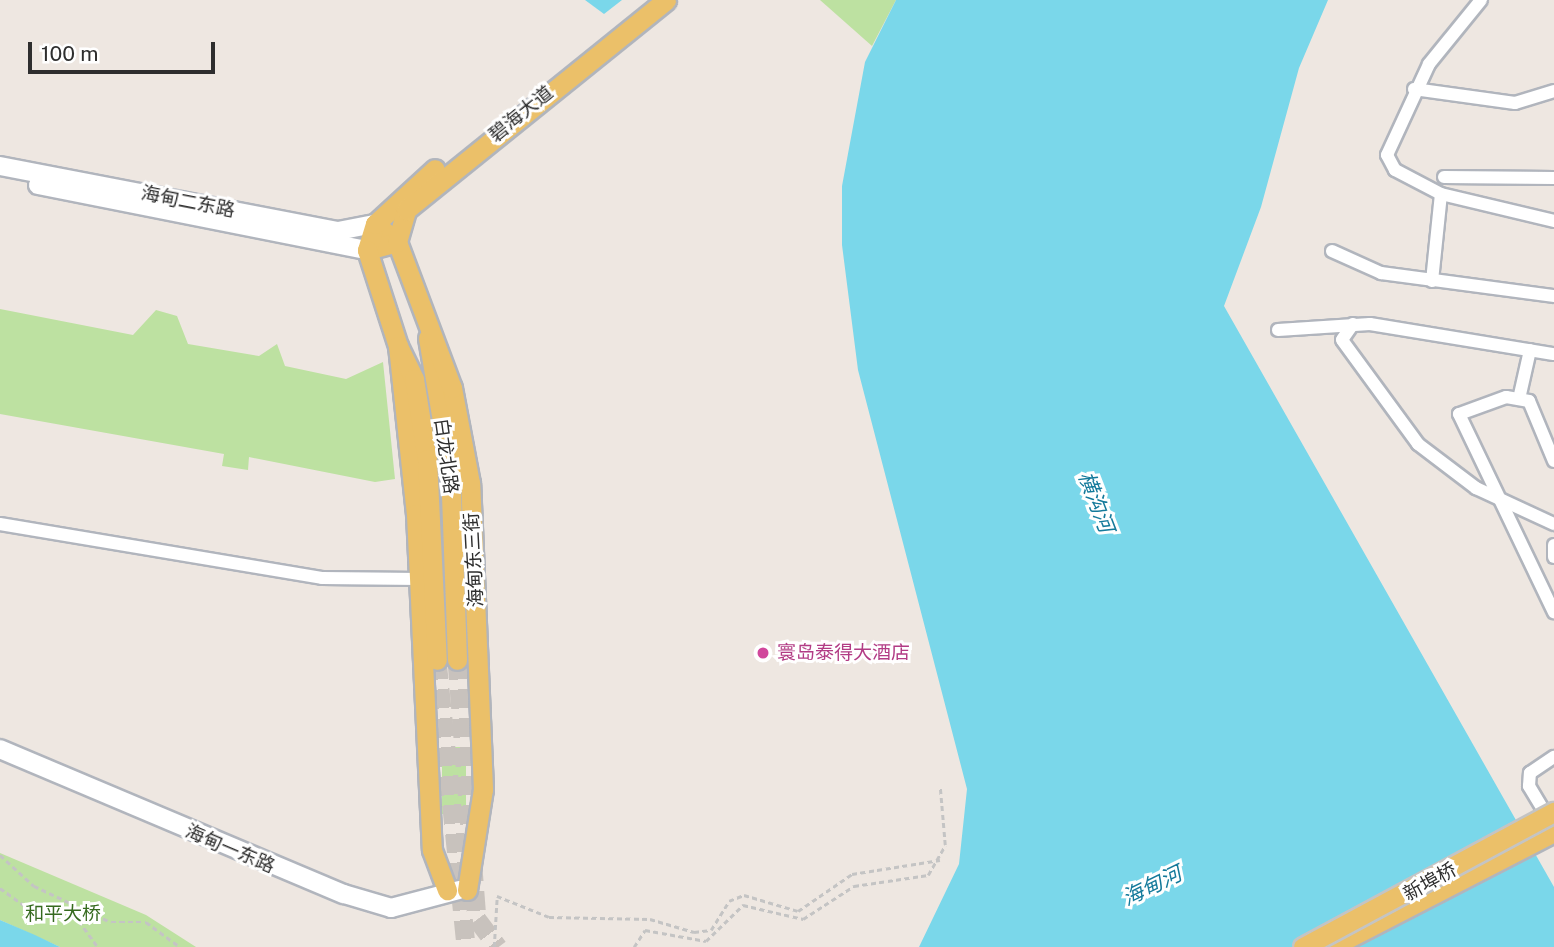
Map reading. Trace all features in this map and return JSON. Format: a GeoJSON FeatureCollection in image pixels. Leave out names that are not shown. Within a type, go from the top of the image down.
{"type":"FeatureCollection","features":[{"type":"Feature","properties":{"kind":"main road","name":"碧海大道"},"geometry":{"type":"LineString","coordinates":[[375,224],[397,198],[655,0]]}},
{"type":"Feature","properties":{"kind":"main road","name":"碧海大道"},"geometry":{"type":"LineString","coordinates":[[397,242],[406,210],[666,0]]}},
{"type":"Feature","properties":{"kind":"main road","name":"海甸二东路"},"geometry":{"type":"LineString","coordinates":[[0,166],[338,232],[375,224]]}},
{"type":"Feature","properties":{"kind":"main road","name":"海甸二东路"},"geometry":{"type":"LineString","coordinates":[[0,178],[367,250]]}},
{"type":"Feature","properties":{"kind":"main road"},"geometry":{"type":"LineString","coordinates":[[397,242],[375,224],[367,250],[398,346],[420,579],[432,850],[447,884]]}},
{"type":"Feature","properties":{"kind":"main road"},"geometry":{"type":"LineString","coordinates":[[367,250],[397,242]]}},
{"type":"Feature","properties":{"kind":"main road","name":"海甸东三街"},"geometry":{"type":"LineString","coordinates":[[397,242],[428,338],[440,347],[462,421],[470,483],[483,789],[477,854],[468,884]]}},
{"type":"Feature","properties":{"kind":"main road","name":"白龙北路"},"geometry":{"type":"LineString","coordinates":[[398,346],[414,379],[427,459],[447,660],[451,478],[428,338]]}},
{"type":"Feature","properties":{"kind":"main road","name":"海甸一东路"},"geometry":{"type":"LineString","coordinates":[[0,742],[347,884],[389,897],[447,884],[468,884]]}},
{"type":"Feature","properties":{"kind":"main road","name":"海甸一东路"},"geometry":{"type":"LineString","coordinates":[[0,749],[344,894],[391,908],[447,884]]}},
{"type":"Feature","properties":{"kind":"main road","name":"新埠桥"},"geometry":{"type":"LineString","coordinates":[[1303,947],[1553,823]]}},
{"type":"Feature","properties":{"kind":"main road","name":"新埠桥"},"geometry":{"type":"LineString","coordinates":[[1331,947],[1553,823]]}},
{"type":"Feature","properties":{"kind":"street"},"geometry":{"type":"LineString","coordinates":[[1481,0],[1414,89],[1390,141],[1389,163],[1441,194],[1554,221]]}},
{"type":"Feature","properties":{"kind":"street"},"geometry":{"type":"LineString","coordinates":[[1414,89],[1479,102],[1552,95]]}},
{"type":"Feature","properties":{"kind":"street"},"geometry":{"type":"LineString","coordinates":[[1444,177],[1554,178]]}},
{"type":"Feature","properties":{"kind":"street"},"geometry":{"type":"LineString","coordinates":[[1432,281],[1441,194]]}},
{"type":"Feature","properties":{"kind":"street"},"geometry":{"type":"LineString","coordinates":[[1332,251],[1381,273],[1554,296]]}},
{"type":"Feature","properties":{"kind":"street"},"geometry":{"type":"LineString","coordinates":[[1353,324],[1342,340],[1418,444],[1500,502],[1554,524]]}},
{"type":"Feature","properties":{"kind":"street"},"geometry":{"type":"LineString","coordinates":[[1278,330],[1353,324],[1554,354]]}},
{"type":"Feature","properties":{"kind":"street"},"geometry":{"type":"LineString","coordinates":[[1518,400],[1530,350]]}},
{"type":"Feature","properties":{"kind":"street"},"geometry":{"type":"LineString","coordinates":[[1554,461],[1529,401],[1506,397],[1459,414],[1554,612]]}},
{"type":"Feature","properties":{"kind":"street"},"geometry":{"type":"LineString","coordinates":[[0,524],[322,578],[420,579]]}},
{"type":"Feature","properties":{"kind":"street"},"geometry":{"type":"LineString","coordinates":[[1554,545],[1554,557]]}},
{"type":"Feature","properties":{"kind":"street"},"geometry":{"type":"LineString","coordinates":[[1553,823],[1529,786],[1538,764],[1554,757]]}},
{"type":"Feature","properties":{"kind":"path"},"geometry":{"type":"LineString","coordinates":[[634,947],[645,930],[706,941],[743,905],[803,919],[843,890],[928,875],[940,860],[945,845],[940,787]]}},
{"type":"Feature","properties":{"kind":"path"},"geometry":{"type":"LineString","coordinates":[[0,855],[34,886],[110,922],[146,922],[180,947]]}},
{"type":"Feature","properties":{"kind":"path"},"geometry":{"type":"LineString","coordinates":[[494,947],[497,896],[549,917],[650,919],[694,932],[712,930],[729,901],[744,895],[798,911],[852,874],[940,860]]}},
{"type":"Feature","properties":{"kind":"path"},"geometry":{"type":"LineString","coordinates":[[0,888],[35,913],[74,914],[97,947]]}},
{"type":"Feature","properties":{"kind":"green space"},"geometry":{"type":"Polygon","coordinates":[[[820,0],[896,0],[872,46],[820,0]]]}},
{"type":"Feature","properties":{"kind":"green space"},"geometry":{"type":"Polygon","coordinates":[[[0,309],[133,335],[156,310],[177,316],[188,344],[259,356],[277,344],[285,366],[346,379],[383,362],[395,479],[375,482],[249,457],[248,470],[222,466],[224,454],[0,414],[0,309]]]}},
{"type":"Feature","properties":{"kind":"green space"},"geometry":{"type":"Polygon","coordinates":[[[442,747],[466,747],[466,814],[442,814],[442,747]]]}},
{"type":"Feature","properties":{"kind":"green space","name":"和平大桥"},"geometry":{"type":"Polygon","coordinates":[[[0,853],[146,915],[196,947],[60,947],[0,920],[0,853]]]}},
{"type":"Feature","properties":{"kind":"water"},"geometry":{"type":"Polygon","coordinates":[[[585,0],[622,0],[604,14],[585,0]]]}},
{"type":"Feature","properties":{"kind":"water"},"geometry":{"type":"Polygon","coordinates":[[[896,0],[1328,0],[1299,68],[1261,207],[1224,306],[1554,887],[1554,947],[919,947],[959,864],[967,789],[858,370],[842,245],[842,186],[865,62],[896,0]]]}},
{"type":"Feature","properties":{"kind":"water"},"geometry":{"type":"Polygon","coordinates":[[[0,920],[35,935],[60,947],[0,947],[0,920]]]}},
{"type":"Feature","properties":{"kind":"tunnel"},"geometry":{"type":"LineString","coordinates":[[437,660],[466,947]]}},
{"type":"Feature","properties":{"kind":"tunnel"},"geometry":{"type":"LineString","coordinates":[[457,660],[477,919],[498,947]]}},
{"type":"Feature","properties":{"kind":"place","name":"寰岛泰得大酒店"},"geometry":{"type":"Point","coordinates":[763,653]}},
{"type":"Feature","properties":{"kind":"water label","name":"横沟河"},"geometry":{"type":"Point","coordinates":[1096,502]}},
{"type":"Feature","properties":{"kind":"water label","name":"海甸河"},"geometry":{"type":"Point","coordinates":[1152,886]}}]}
